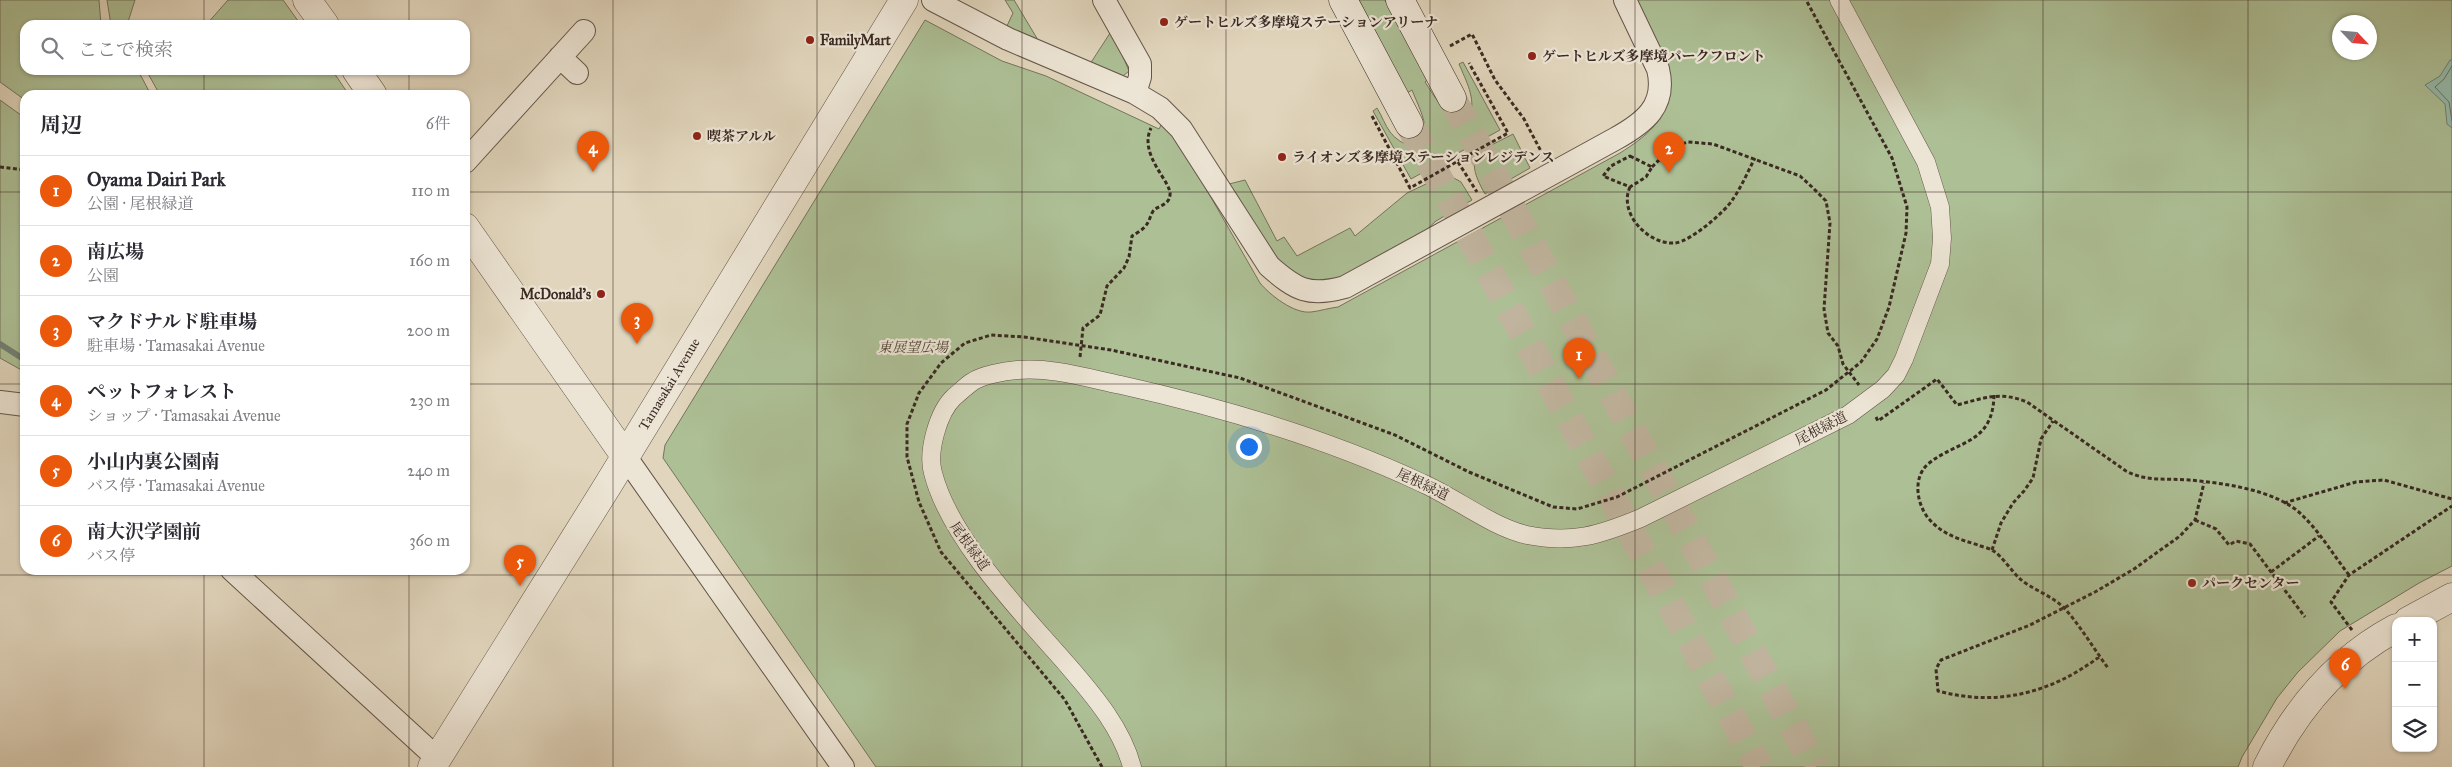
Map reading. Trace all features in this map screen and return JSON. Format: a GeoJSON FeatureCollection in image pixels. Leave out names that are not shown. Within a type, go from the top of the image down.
{"type":"FeatureCollection","features":[{"type":"Feature","properties":{"kind":"street"},"geometry":{"type":"LineString","coordinates":[[307,0],[321,20]]}},
{"type":"Feature","properties":{"kind":"street","name":"Tamasakai Avenue"},"geometry":{"type":"LineString","coordinates":[[434,762],[626,456],[904,0]]}},
{"type":"Feature","properties":{"kind":"street"},"geometry":{"type":"LineString","coordinates":[[933,0],[1008,40],[1135,93],[1160,108],[1181,129],[1269,266],[1287,282],[1307,292],[1325,292],[1345,287],[1634,128],[1652,112],[1656,103],[1660,80],[1658,69],[1626,0]]}},
{"type":"Feature","properties":{"kind":"street"},"geometry":{"type":"LineString","coordinates":[[1104,0],[1140,64],[1140,78],[1135,93]]}},
{"type":"Feature","properties":{"kind":"street"},"geometry":{"type":"LineString","coordinates":[[1343,0],[1409,124]]}},
{"type":"Feature","properties":{"kind":"street"},"geometry":{"type":"LineString","coordinates":[[1400,0],[1452,98]]}},
{"type":"Feature","properties":{"kind":"street","name":"尾根緑道"},"geometry":{"type":"LineString","coordinates":[[1132,767],[1112,722],[1083,683],[1005,591],[949,518],[932,470],[935,431],[945,406],[974,379],[1017,370],[1077,374],[1196,402],[1278,427],[1389,469],[1463,503],[1495,524],[1526,535],[1577,540],[1607,532],[1641,518],[1848,415],[1867,402],[1896,375],[1904,359],[1940,264],[1942,230],[1940,206],[1926,162],[1839,0]]}},
{"type":"Feature","properties":{"kind":"street"},"geometry":{"type":"LineString","coordinates":[[470,156],[584,31]]}},
{"type":"Feature","properties":{"kind":"street"},"geometry":{"type":"LineString","coordinates":[[560,57],[578,73]]}},
{"type":"Feature","properties":{"kind":"street"},"geometry":{"type":"LineString","coordinates":[[359,75],[370,90]]}},
{"type":"Feature","properties":{"kind":"street"},"geometry":{"type":"LineString","coordinates":[[470,234],[844,767]]}},
{"type":"Feature","properties":{"kind":"street"},"geometry":{"type":"LineString","coordinates":[[0,402],[20,404]]}},
{"type":"Feature","properties":{"kind":"street"},"geometry":{"type":"LineString","coordinates":[[237,575],[434,762]]}},
{"type":"Feature","properties":{"kind":"street"},"geometry":{"type":"LineString","coordinates":[[2415,617],[2452,597]]}},
{"type":"Feature","properties":{"kind":"street"},"geometry":{"type":"LineString","coordinates":[[2267,767],[2289,728],[2324,682],[2362,649],[2392,630]]}},
{"type":"Feature","properties":{"kind":"path"},"geometry":{"type":"LineString","coordinates":[[1102,767],[1065,700],[941,552],[919,502],[908,457],[907,424],[919,393],[941,363],[965,343],[990,335],[1024,337],[1120,352],[1240,378],[1395,435],[1469,472],[1553,507],[1577,509],[1617,497],[1826,390],[1861,362],[1878,338],[1889,307],[1906,233],[1907,207],[1892,158],[1806,0]]}},
{"type":"Feature","properties":{"kind":"path"},"geometry":{"type":"LineString","coordinates":[[1445,49],[1472,34],[1495,80],[1524,119],[1553,173]]}},
{"type":"Feature","properties":{"kind":"path"},"geometry":{"type":"LineString","coordinates":[[1372,116],[1410,188],[1458,162],[1508,133],[1469,63]]}},
{"type":"Feature","properties":{"kind":"path"},"geometry":{"type":"LineString","coordinates":[[1082,346],[1083,328],[1100,315],[1107,286],[1124,268],[1129,257],[1132,236],[1147,224],[1153,211],[1166,204],[1170,195],[1169,187],[1153,163],[1146,138]]}},
{"type":"Feature","properties":{"kind":"path"},"geometry":{"type":"LineString","coordinates":[[1755,158],[1732,200],[1701,228],[1676,243],[1657,240],[1637,225],[1627,208],[1626,196],[1630,187],[1646,177],[1652,167],[1672,146],[1688,142],[1714,144],[1755,158],[1800,176],[1826,201],[1830,223],[1824,309],[1828,333],[1838,346],[1843,364],[1878,421],[1937,379],[1957,405],[1994,395],[2012,396],[2026,402],[2137,477],[2151,480],[2190,480],[2233,485],[2284,502],[2302,514],[2350,575]]}},
{"type":"Feature","properties":{"kind":"path"},"geometry":{"type":"LineString","coordinates":[[1630,187],[1603,176],[1611,166],[1630,156],[1652,167]]}},
{"type":"Feature","properties":{"kind":"path"},"geometry":{"type":"LineString","coordinates":[[1458,162],[1479,196]]}},
{"type":"Feature","properties":{"kind":"path"},"geometry":{"type":"LineString","coordinates":[[0,167],[20,169]]}},
{"type":"Feature","properties":{"kind":"path"},"geometry":{"type":"LineString","coordinates":[[1994,395],[1994,409],[1989,421],[1980,433],[1928,464],[1922,471],[1918,489],[1920,503],[1925,514],[1940,531],[1992,550],[2020,578],[2064,608],[2108,668]]}},
{"type":"Feature","properties":{"kind":"path"},"geometry":{"type":"LineString","coordinates":[[1992,550],[2005,516],[2033,478],[2041,438],[2053,421]]}},
{"type":"Feature","properties":{"kind":"path"},"geometry":{"type":"LineString","coordinates":[[2284,502],[2356,482],[2384,480],[2452,499]]}},
{"type":"Feature","properties":{"kind":"path"},"geometry":{"type":"LineString","coordinates":[[2100,656],[2077,674],[2041,690],[2004,697],[1954,695],[1938,690],[1936,669],[1941,660],[2030,625],[2064,608],[2134,568],[2180,536],[2195,520],[2204,483]]}},
{"type":"Feature","properties":{"kind":"path"},"geometry":{"type":"LineString","coordinates":[[2352,631],[2331,602],[2350,575],[2452,506]]}},
{"type":"Feature","properties":{"kind":"path"},"geometry":{"type":"LineString","coordinates":[[2195,520],[2216,529],[2229,545],[2236,541],[2250,544],[2305,616]]}},
{"type":"Feature","properties":{"kind":"path"},"geometry":{"type":"LineString","coordinates":[[2271,572],[2319,536]]}},
{"type":"Feature","properties":{"kind":"green space"},"geometry":{"type":"Polygon","coordinates":[[[0,0],[99,0],[101,20],[20,20],[20,75],[140,75],[148,90],[20,90],[20,96],[0,82],[0,0]]]}},
{"type":"Feature","properties":{"kind":"green space"},"geometry":{"type":"Polygon","coordinates":[[[107,0],[135,0],[129,20],[110,20],[107,0]]]}},
{"type":"Feature","properties":{"kind":"green space"},"geometry":{"type":"Polygon","coordinates":[[[228,0],[283,0],[297,20],[210,20],[228,0]]]}},
{"type":"Feature","properties":{"kind":"green space"},"geometry":{"type":"Polygon","coordinates":[[[1005,0],[1014,0],[1041,45],[1006,28],[1013,13],[1005,0]]]}},
{"type":"Feature","properties":{"kind":"green space"},"geometry":{"type":"Polygon","coordinates":[[[1359,0],[1385,0],[1429,79],[1425,82],[1444,109],[1460,120],[1470,116],[1472,109],[1471,96],[1459,64],[1463,62],[1500,130],[1411,179],[1373,111],[1377,108],[1394,137],[1411,146],[1421,144],[1424,139],[1425,126],[1422,115],[1412,90],[1407,93],[1359,0]]]}},
{"type":"Feature","properties":{"kind":"green space","name":"東展望広場"},"geometry":{"type":"Polygon","coordinates":[[[1636,0],[2452,0],[2452,566],[2419,583],[2340,631],[2298,672],[2277,698],[2238,767],[876,767],[663,458],[665,445],[925,20],[1002,61],[1046,76],[1159,129],[1162,123],[1181,145],[1260,283],[1283,303],[1304,312],[1338,307],[1620,153],[1638,141],[1653,127],[1668,100],[1670,89],[1636,0]]]}},
{"type":"Feature","properties":{"kind":"green space"},"geometry":{"type":"Polygon","coordinates":[[[1112,30],[1129,71],[1123,76],[1090,64],[1112,30]]]}},
{"type":"Feature","properties":{"kind":"green space"},"geometry":{"type":"Polygon","coordinates":[[[149,75],[335,75],[346,90],[157,90],[149,75]]]}},
{"type":"Feature","properties":{"kind":"green space"},"geometry":{"type":"Polygon","coordinates":[[[0,100],[20,114],[20,369],[0,358],[0,100]]]}},
{"type":"Feature","properties":{"kind":"green space"},"geometry":{"type":"Polygon","coordinates":[[[1513,134],[1530,168],[1485,194],[1478,181],[1475,162],[1483,150],[1513,134]]]}},
{"type":"Feature","properties":{"kind":"green space"},"geometry":{"type":"Polygon","coordinates":[[[1447,174],[1461,182],[1472,200],[1436,221],[1424,232],[1341,279],[1311,284],[1276,262],[1229,184],[1245,180],[1277,241],[1284,237],[1297,256],[1350,228],[1355,236],[1407,193],[1447,174]]]}},
{"type":"Feature","properties":{"kind":"water"},"geometry":{"type":"Polygon","coordinates":[[[2450,60],[2452,60],[2452,128],[2447,124],[2445,104],[2425,85],[2440,76],[2450,60]]]}},
{"type":"Feature","properties":{"kind":"waterway"},"geometry":{"type":"LineString","coordinates":[[0,344],[20,357]]}},
{"type":"Feature","properties":{"kind":"tunnel"},"geometry":{"type":"LineString","coordinates":[[1452,98],[1815,767]]}},
{"type":"Feature","properties":{"kind":"tunnel"},"geometry":{"type":"LineString","coordinates":[[1409,124],[1759,767]]}},
{"type":"Feature","properties":{"kind":"place","name":"ゲートヒルズ多摩境ステーションアリーナ"},"geometry":{"type":"Point","coordinates":[1164,22]}},
{"type":"Feature","properties":{"kind":"place","name":"FamilyMart"},"geometry":{"type":"Point","coordinates":[810,40]}},
{"type":"Feature","properties":{"kind":"place","name":"ゲートヒルズ多摩境パークフロント"},"geometry":{"type":"Point","coordinates":[1532,56]}},
{"type":"Feature","properties":{"kind":"place","name":"喫茶アルル"},"geometry":{"type":"Point","coordinates":[697,136]}},
{"type":"Feature","properties":{"kind":"place","name":"ライオンズ多摩境ステーションレジデンス"},"geometry":{"type":"Point","coordinates":[1282,157]}},
{"type":"Feature","properties":{"kind":"place","name":"ペットフォレスト"},"geometry":{"type":"Point","coordinates":[593,172]}},
{"type":"Feature","properties":{"kind":"place","name":"南広場"},"geometry":{"type":"Point","coordinates":[1669,173]}},
{"type":"Feature","properties":{"kind":"place","name":"McDonald's"},"geometry":{"type":"Point","coordinates":[601,294]}},
{"type":"Feature","properties":{"kind":"place","name":"マクドナルド駐車場"},"geometry":{"type":"Point","coordinates":[637,344]}},
{"type":"Feature","properties":{"kind":"place","name":"Oyama Dairi Park"},"geometry":{"type":"Point","coordinates":[1579,379]}},
{"type":"Feature","properties":{"kind":"place","name":"パークセンター"},"geometry":{"type":"Point","coordinates":[2192,583]}},
{"type":"Feature","properties":{"kind":"place","name":"小山内裏公園南"},"geometry":{"type":"Point","coordinates":[520,586]}},
{"type":"Feature","properties":{"kind":"place","name":"南大沢学園前"},"geometry":{"type":"Point","coordinates":[2345,689]}}]}
